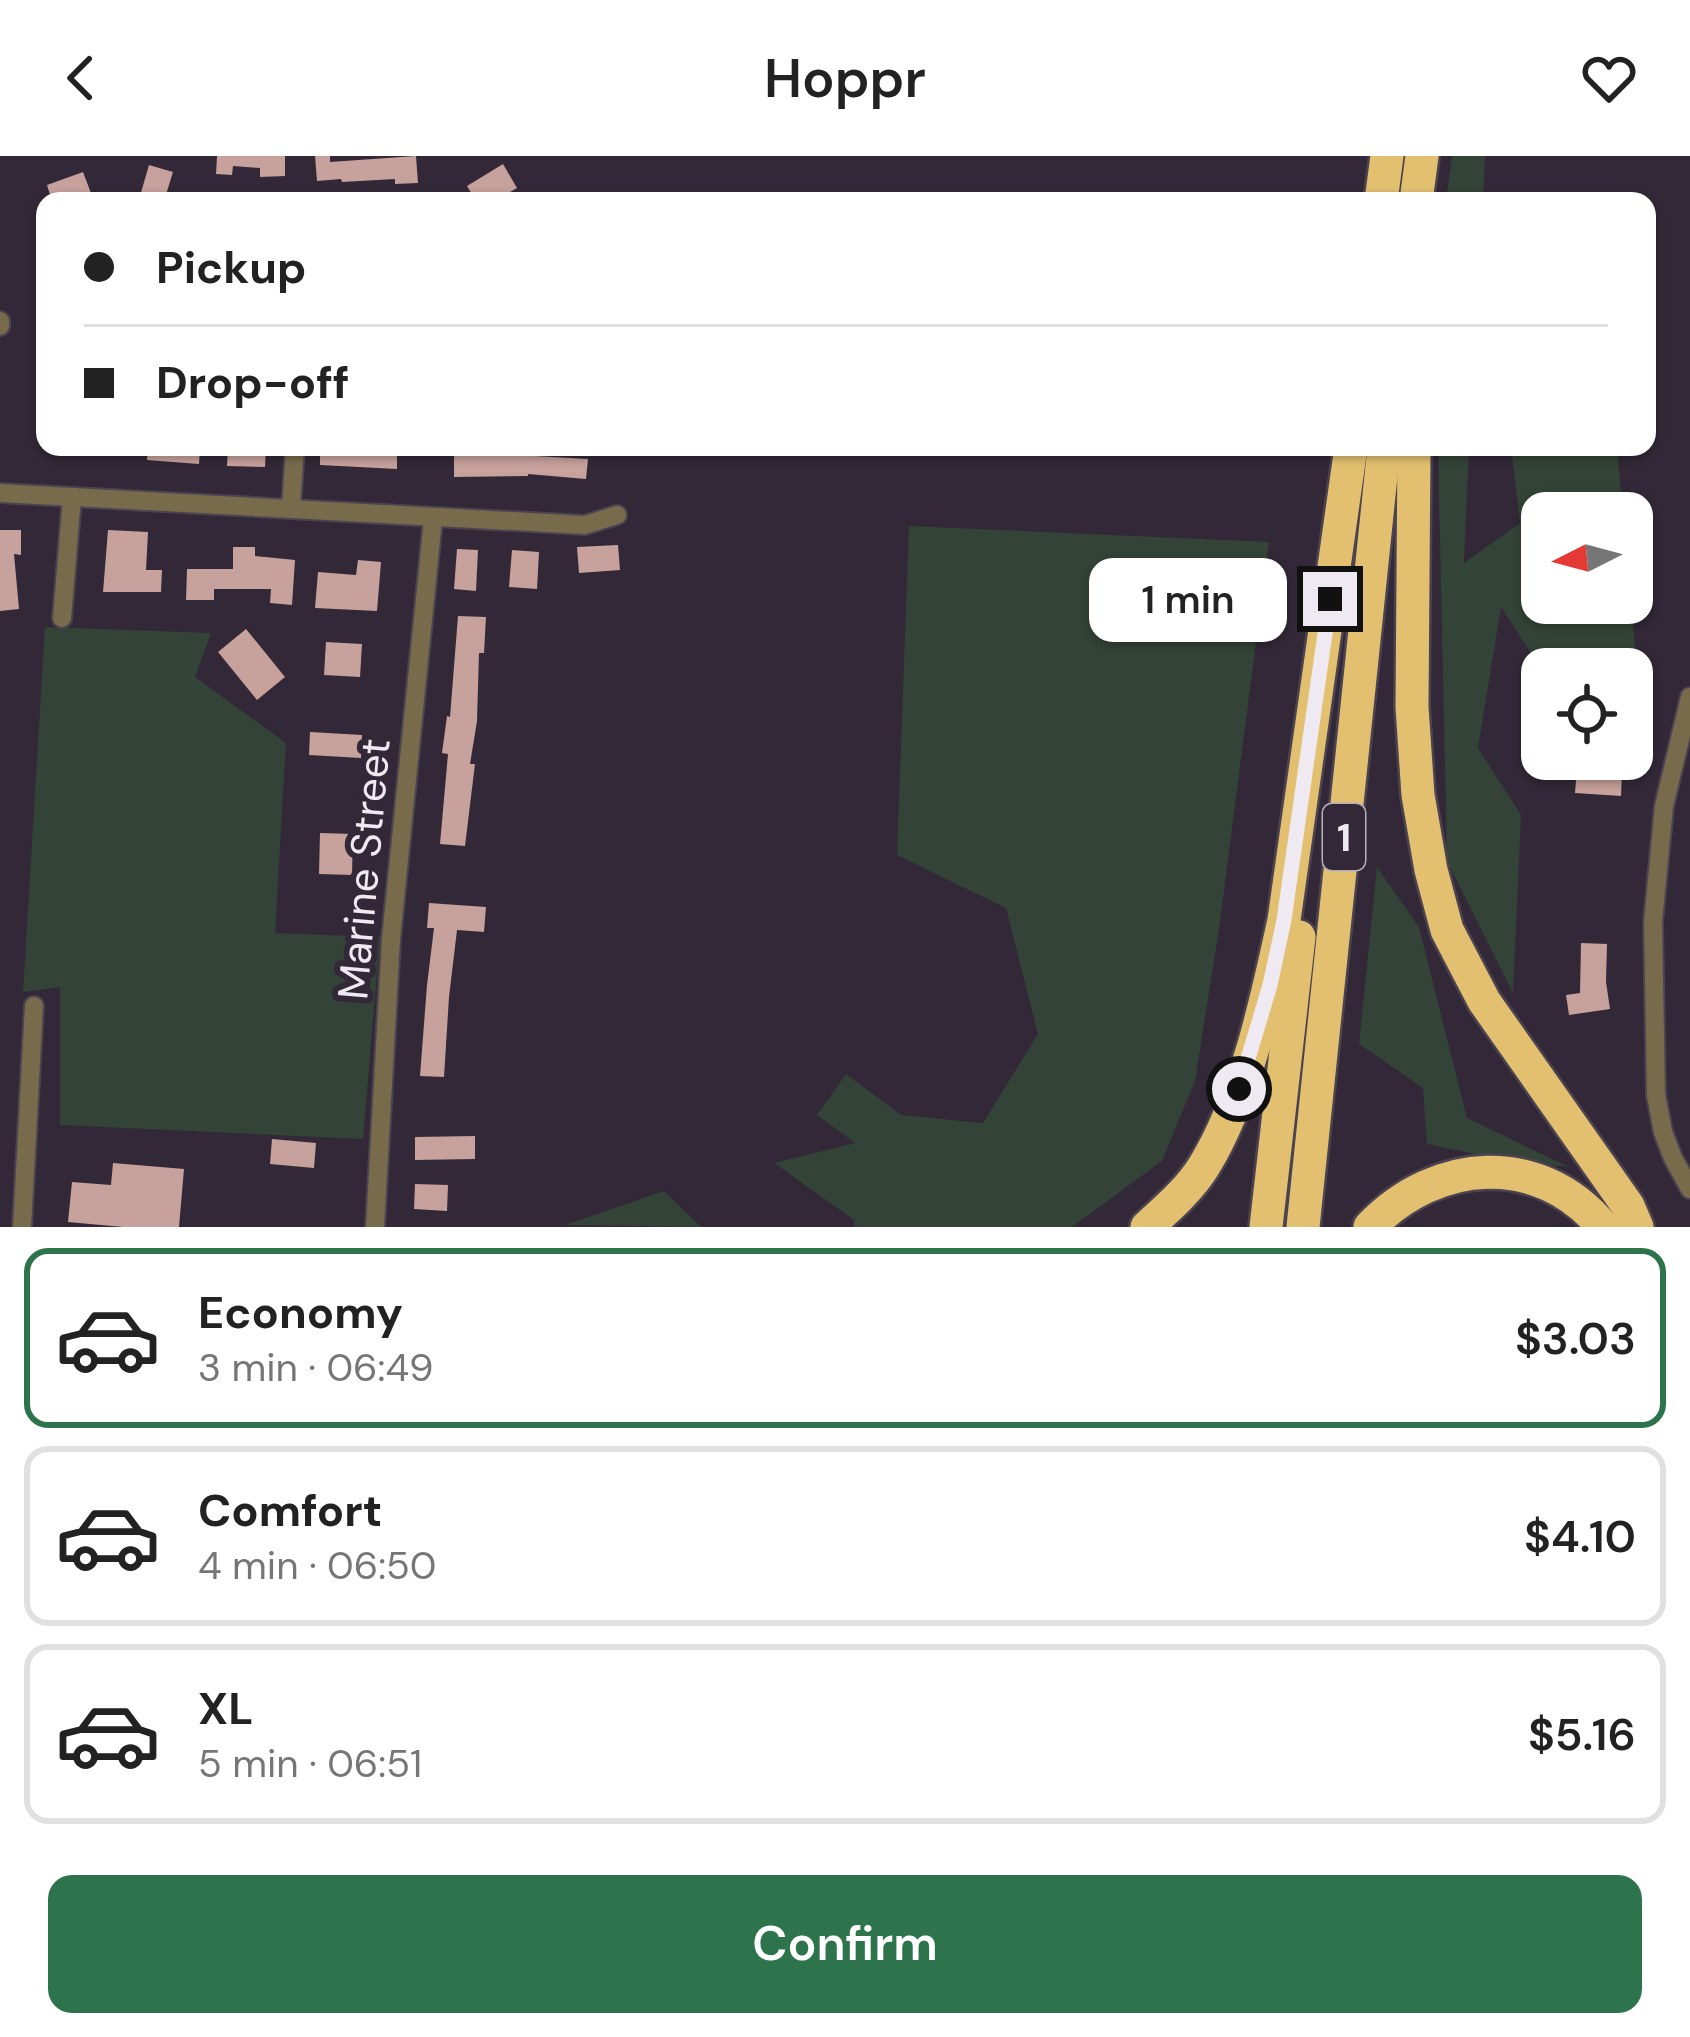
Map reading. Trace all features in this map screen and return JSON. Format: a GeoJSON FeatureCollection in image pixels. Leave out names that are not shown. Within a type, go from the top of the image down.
{"type":"FeatureCollection","features":[{"type":"Feature","properties":{"kind":"highway"},"geometry":{"type":"LineString","coordinates":[[1383,192],[1388,156]]}},
{"type":"Feature","properties":{"kind":"highway"},"geometry":{"type":"LineString","coordinates":[[1420,192],[1422,156]]}},
{"type":"Feature","properties":{"kind":"highway"},"geometry":{"type":"LineString","coordinates":[[1147,1227],[1202,1170],[1223,1131],[1270,985],[1284,920],[1352,456]]}},
{"type":"Feature","properties":{"kind":"highway","name":"1"},"geometry":{"type":"LineString","coordinates":[[1265,1227],[1330,699],[1352,456]]}},
{"type":"Feature","properties":{"kind":"highway","name":"1"},"geometry":{"type":"LineString","coordinates":[[1303,1227],[1383,456]]}},
{"type":"Feature","properties":{"kind":"highway"},"geometry":{"type":"LineString","coordinates":[[1414,456],[1412,706],[1418,795],[1448,930],[1484,1001],[1628,1206],[1637,1227]]}},
{"type":"Feature","properties":{"kind":"highway"},"geometry":{"type":"LineString","coordinates":[[1370,1227],[1415,1190],[1454,1176],[1494,1172],[1554,1187],[1581,1204],[1603,1227]]}},
{"type":"Feature","properties":{"kind":"street"},"geometry":{"type":"LineString","coordinates":[[291,508],[294,456]]}},
{"type":"Feature","properties":{"kind":"street"},"geometry":{"type":"LineString","coordinates":[[0,493],[585,525],[617,515]]}},
{"type":"Feature","properties":{"kind":"street"},"geometry":{"type":"LineString","coordinates":[[62,618],[72,497]]}},
{"type":"Feature","properties":{"kind":"street","name":"Marine Street"},"geometry":{"type":"LineString","coordinates":[[375,1227],[391,939],[433,519]]}},
{"type":"Feature","properties":{"kind":"street"},"geometry":{"type":"LineString","coordinates":[[1690,698],[1664,806],[1653,961],[1656,1095],[1672,1158],[1690,1189]]}},
{"type":"Feature","properties":{"kind":"street"},"geometry":{"type":"LineString","coordinates":[[22,1227],[34,1006]]}},
{"type":"Feature","properties":{"kind":"green space"},"geometry":{"type":"Polygon","coordinates":[[[1452,156],[1485,156],[1483,192],[1447,192],[1452,156]]]}},
{"type":"Feature","properties":{"kind":"green space"},"geometry":{"type":"Polygon","coordinates":[[[1438,456],[1469,456],[1464,563],[1520,523],[1512,456],[1618,456],[1621,492],[1521,492],[1521,624],[1633,624],[1635,648],[1528,648],[1501,607],[1478,748],[1521,815],[1513,993],[1447,861],[1438,456]]]}},
{"type":"Feature","properties":{"kind":"green space"},"geometry":{"type":"Polygon","coordinates":[[[909,526],[1269,542],[1195,1081],[1162,1161],[1072,1227],[854,1227],[854,1220],[774,1163],[855,1143],[817,1115],[846,1074],[901,1115],[983,1123],[1038,1034],[1006,908],[897,855],[909,526]]]}},
{"type":"Feature","properties":{"kind":"green space"},"geometry":{"type":"Polygon","coordinates":[[[45,627],[211,633],[195,677],[286,743],[275,933],[380,937],[363,1139],[60,1125],[60,987],[23,992],[45,627]]]}},
{"type":"Feature","properties":{"kind":"green space"},"geometry":{"type":"Polygon","coordinates":[[[1377,867],[1419,927],[1467,1118],[1569,1167],[1509,1161],[1427,1144],[1423,1088],[1359,1044],[1377,867]]]}},
{"type":"Feature","properties":{"kind":"green space"},"geometry":{"type":"Polygon","coordinates":[[[664,1191],[701,1227],[565,1225],[664,1191]]]}},
{"type":"Feature","properties":{"kind":"building"},"geometry":{"type":"Polygon","coordinates":[[[217,156],[285,156],[285,176],[260,177],[260,168],[233,166],[232,175],[216,174],[217,156]]]}},
{"type":"Feature","properties":{"kind":"building"},"geometry":{"type":"Polygon","coordinates":[[[315,156],[330,156],[330,162],[416,156],[418,183],[317,181],[315,156]]]}},
{"type":"Feature","properties":{"kind":"building"},"geometry":{"type":"Polygon","coordinates":[[[503,164],[517,188],[471,192],[467,186],[503,164]]]}},
{"type":"Feature","properties":{"kind":"building"},"geometry":{"type":"Polygon","coordinates":[[[149,165],[173,172],[167,192],[141,192],[149,165]]]}},
{"type":"Feature","properties":{"kind":"building"},"geometry":{"type":"Polygon","coordinates":[[[83,172],[91,192],[49,192],[47,185],[83,172]]]}},
{"type":"Feature","properties":{"kind":"building"},"geometry":{"type":"Polygon","coordinates":[[[147,456],[199,456],[199,464],[147,460],[147,456]]]}},
{"type":"Feature","properties":{"kind":"building"},"geometry":{"type":"Polygon","coordinates":[[[228,456],[266,456],[265,467],[227,466],[228,456]]]}},
{"type":"Feature","properties":{"kind":"building"},"geometry":{"type":"Polygon","coordinates":[[[320,456],[397,456],[397,469],[320,465],[320,456]]]}},
{"type":"Feature","properties":{"kind":"building"},"geometry":{"type":"Polygon","coordinates":[[[454,456],[588,459],[586,479],[528,474],[454,477],[454,456]]]}},
{"type":"Feature","properties":{"kind":"building"},"geometry":{"type":"Polygon","coordinates":[[[0,530],[21,530],[21,555],[14,554],[19,609],[0,611],[0,530]]]}},
{"type":"Feature","properties":{"kind":"building"},"geometry":{"type":"Polygon","coordinates":[[[108,530],[148,532],[146,570],[162,570],[161,592],[103,592],[108,530]]]}},
{"type":"Feature","properties":{"kind":"building"},"geometry":{"type":"Polygon","coordinates":[[[618,545],[620,570],[579,573],[577,547],[618,545]]]}},
{"type":"Feature","properties":{"kind":"building"},"geometry":{"type":"Polygon","coordinates":[[[233,547],[255,547],[255,556],[295,560],[292,605],[270,603],[271,589],[214,589],[214,600],[186,600],[187,569],[233,569],[233,547]]]}},
{"type":"Feature","properties":{"kind":"building"},"geometry":{"type":"Polygon","coordinates":[[[457,549],[478,550],[476,591],[454,589],[457,549]]]}},
{"type":"Feature","properties":{"kind":"building"},"geometry":{"type":"Polygon","coordinates":[[[512,550],[539,552],[537,589],[509,587],[512,550]]]}},
{"type":"Feature","properties":{"kind":"building"},"geometry":{"type":"Polygon","coordinates":[[[358,560],[381,562],[377,611],[315,608],[318,572],[356,575],[358,560]]]}},
{"type":"Feature","properties":{"kind":"building"},"geometry":{"type":"Polygon","coordinates":[[[458,616],[486,617],[484,653],[479,653],[470,764],[475,764],[465,846],[440,844],[448,754],[442,753],[450,717],[458,616]]]}},
{"type":"Feature","properties":{"kind":"building"},"geometry":{"type":"Polygon","coordinates":[[[246,629],[285,677],[257,700],[218,652],[246,629]]]}},
{"type":"Feature","properties":{"kind":"building"},"geometry":{"type":"Polygon","coordinates":[[[326,642],[362,644],[360,677],[324,675],[326,642]]]}},
{"type":"Feature","properties":{"kind":"building"},"geometry":{"type":"Polygon","coordinates":[[[310,732],[362,735],[361,758],[309,755],[310,732]]]}},
{"type":"Feature","properties":{"kind":"building"},"geometry":{"type":"Polygon","coordinates":[[[1576,780],[1622,780],[1621,796],[1575,793],[1576,780]]]}},
{"type":"Feature","properties":{"kind":"building"},"geometry":{"type":"Polygon","coordinates":[[[320,833],[353,834],[352,875],[319,874],[320,833]]]}},
{"type":"Feature","properties":{"kind":"building"},"geometry":{"type":"Polygon","coordinates":[[[429,903],[486,907],[484,932],[457,930],[444,1077],[420,1076],[434,928],[427,928],[429,903]]]}},
{"type":"Feature","properties":{"kind":"building"},"geometry":{"type":"Polygon","coordinates":[[[1581,943],[1607,944],[1610,1009],[1569,1015],[1566,995],[1580,993],[1581,943]]]}},
{"type":"Feature","properties":{"kind":"building"},"geometry":{"type":"Polygon","coordinates":[[[475,1136],[475,1159],[415,1160],[415,1137],[475,1136]]]}},
{"type":"Feature","properties":{"kind":"building"},"geometry":{"type":"Polygon","coordinates":[[[272,1139],[316,1143],[314,1168],[270,1164],[272,1139]]]}},
{"type":"Feature","properties":{"kind":"building"},"geometry":{"type":"Polygon","coordinates":[[[113,1163],[184,1169],[179,1227],[68,1222],[72,1182],[111,1185],[113,1163]]]}},
{"type":"Feature","properties":{"kind":"building"},"geometry":{"type":"Polygon","coordinates":[[[415,1184],[448,1185],[447,1211],[414,1209],[415,1184]]]}},
{"type":"Feature","properties":{"kind":"route"},"geometry":{"type":"LineString","coordinates":[[1239,1089],[1284,920],[1330,599]]}}]}
